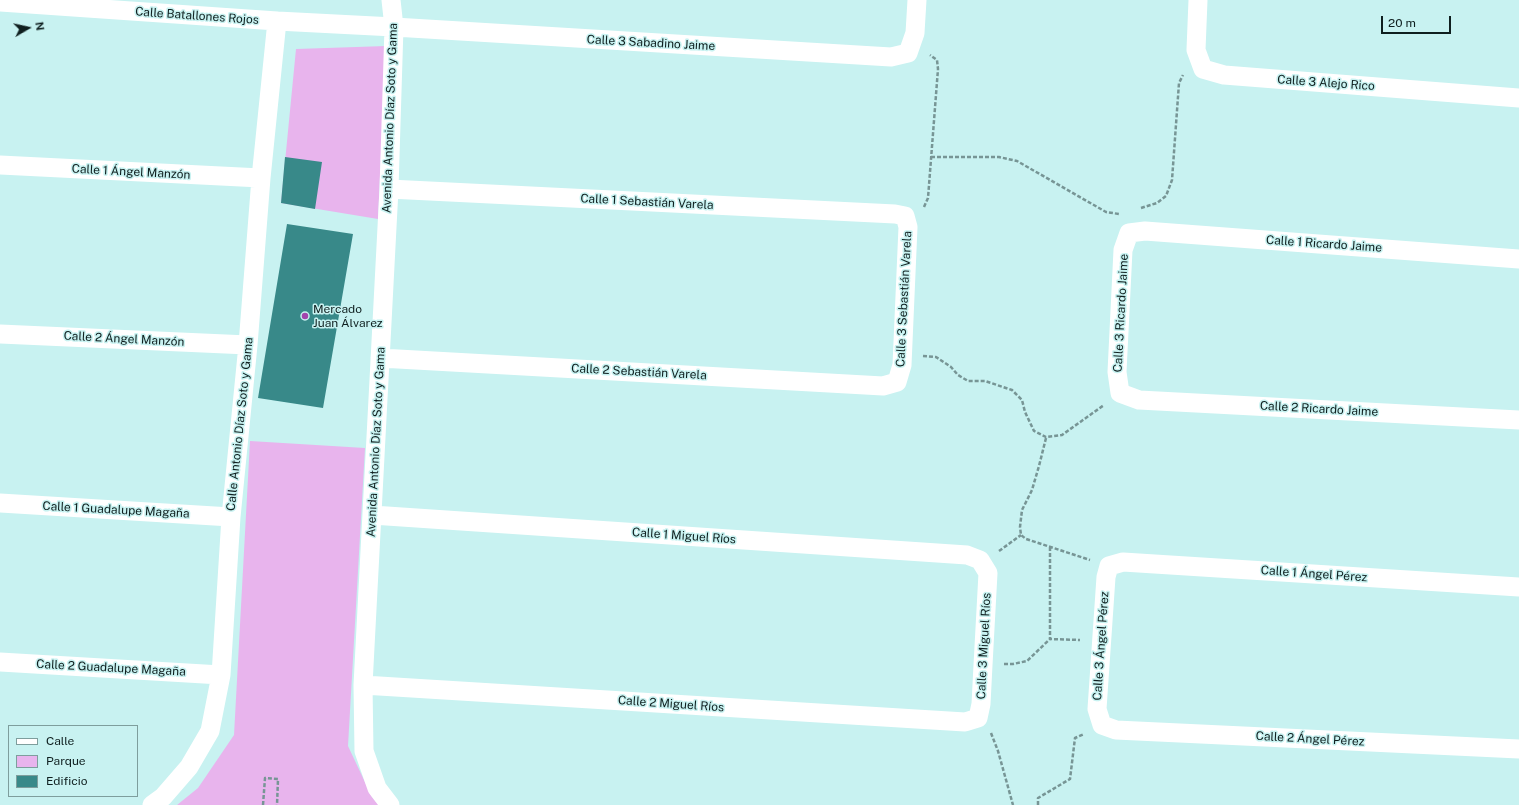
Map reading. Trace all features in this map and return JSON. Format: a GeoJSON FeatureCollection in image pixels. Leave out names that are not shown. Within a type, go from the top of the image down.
{"type":"FeatureCollection","features":[{"type":"Feature","properties":{"kind":"street","name":"Avenida Antonio Díaz Soto y Gama"},"geometry":{"type":"LineString","coordinates":[[390,805],[377,788],[364,751],[363,685],[389,190],[394,27],[392,0]]}},
{"type":"Feature","properties":{"kind":"street"},"geometry":{"type":"LineString","coordinates":[[908,53],[915,33],[917,0]]}},
{"type":"Feature","properties":{"kind":"street","name":"Calle 3 Alejo Rico"},"geometry":{"type":"LineString","coordinates":[[1198,0],[1196,50],[1203,69],[1224,75],[1519,98]]}},
{"type":"Feature","properties":{"kind":"street","name":"Calle Batallones Rojos"},"geometry":{"type":"LineString","coordinates":[[0,2],[277,21],[394,27]]}},
{"type":"Feature","properties":{"kind":"street","name":"Calle Antonio Díaz Soto y Gama"},"geometry":{"type":"LineString","coordinates":[[152,805],[163,797],[190,767],[210,731],[221,675],[231,517],[248,345],[261,178],[277,21]]}},
{"type":"Feature","properties":{"kind":"street","name":"Calle 3 Sabadino Jaime"},"geometry":{"type":"LineString","coordinates":[[394,27],[891,57],[908,53]]}},
{"type":"Feature","properties":{"kind":"street","name":"Calle 1 Ángel Manzón"},"geometry":{"type":"LineString","coordinates":[[0,165],[261,178]]}},
{"type":"Feature","properties":{"kind":"street","name":"Calle 1 Sebastián Varela"},"geometry":{"type":"LineString","coordinates":[[389,190],[894,214],[905,216]]}},
{"type":"Feature","properties":{"kind":"street","name":"Calle 3 Sebastián Varela"},"geometry":{"type":"LineString","coordinates":[[897,382],[902,365],[908,227],[905,216]]}},
{"type":"Feature","properties":{"kind":"street","name":"Calle 1 Ricardo Jaime"},"geometry":{"type":"LineString","coordinates":[[1129,233],[1145,231],[1519,259]]}},
{"type":"Feature","properties":{"kind":"street","name":"Calle 3 Ricardo Jaime"},"geometry":{"type":"LineString","coordinates":[[1120,393],[1117,372],[1123,250],[1129,233]]}},
{"type":"Feature","properties":{"kind":"street","name":"Calle 2 Ángel Manzón"},"geometry":{"type":"LineString","coordinates":[[0,334],[248,345]]}},
{"type":"Feature","properties":{"kind":"street","name":"Calle 2 Sebastián Varela"},"geometry":{"type":"LineString","coordinates":[[380,358],[883,386],[897,382]]}},
{"type":"Feature","properties":{"kind":"street","name":"Calle 2 Ricardo Jaime"},"geometry":{"type":"LineString","coordinates":[[1120,393],[1139,400],[1519,420]]}},
{"type":"Feature","properties":{"kind":"street","name":"Calle 1 Guadalupe Magaña"},"geometry":{"type":"LineString","coordinates":[[0,503],[231,517]]}},
{"type":"Feature","properties":{"kind":"street","name":"Calle 1 Miguel Ríos"},"geometry":{"type":"LineString","coordinates":[[372,515],[967,555],[980,560],[985,569]]}},
{"type":"Feature","properties":{"kind":"street","name":"Calle 1 Ángel Pérez"},"geometry":{"type":"LineString","coordinates":[[1109,566],[1123,562],[1519,587]]}},
{"type":"Feature","properties":{"kind":"street","name":"Calle 3 Ángel Pérez"},"geometry":{"type":"LineString","coordinates":[[1102,725],[1097,709],[1106,577],[1109,566]]}},
{"type":"Feature","properties":{"kind":"street","name":"Calle 3 Miguel Ríos"},"geometry":{"type":"LineString","coordinates":[[978,718],[981,704],[983,664],[985,569]]}},
{"type":"Feature","properties":{"kind":"street","name":"Calle 2 Guadalupe Magaña"},"geometry":{"type":"LineString","coordinates":[[0,662],[221,675]]}},
{"type":"Feature","properties":{"kind":"street","name":"Calle 2 Miguel Ríos"},"geometry":{"type":"LineString","coordinates":[[363,685],[965,722],[978,718]]}},
{"type":"Feature","properties":{"kind":"street","name":"Calle 2 Ángel Pérez"},"geometry":{"type":"LineString","coordinates":[[1102,725],[1116,730],[1519,749]]}},
{"type":"Feature","properties":{"kind":"path"},"geometry":{"type":"LineString","coordinates":[[1136,210],[1157,203],[1166,196],[1172,180],[1179,83],[1196,50]]}},
{"type":"Feature","properties":{"kind":"path"},"geometry":{"type":"LineString","coordinates":[[905,216],[923,209],[928,198],[938,69],[937,60],[929,54],[908,53]]}},
{"type":"Feature","properties":{"kind":"path"},"geometry":{"type":"LineString","coordinates":[[931,157],[999,157],[1017,161],[1106,212],[1122,215],[1129,233]]}},
{"type":"Feature","properties":{"kind":"path"},"geometry":{"type":"LineString","coordinates":[[902,353],[936,357],[952,367],[958,375],[968,381],[985,381],[1012,390],[1022,400],[1025,412],[1034,431],[1046,438],[1062,435],[1120,393]]}},
{"type":"Feature","properties":{"kind":"path"},"geometry":{"type":"LineString","coordinates":[[1046,438],[1032,490],[1022,510],[1020,527],[1021,535],[1026,539],[1109,566]]}},
{"type":"Feature","properties":{"kind":"path"},"geometry":{"type":"LineString","coordinates":[[985,569],[1021,535]]}},
{"type":"Feature","properties":{"kind":"path"},"geometry":{"type":"LineString","coordinates":[[1050,547],[1050,639]]}},
{"type":"Feature","properties":{"kind":"path"},"geometry":{"type":"LineString","coordinates":[[983,664],[1013,664],[1027,661],[1050,639],[1101,641]]}},
{"type":"Feature","properties":{"kind":"path"},"geometry":{"type":"LineString","coordinates":[[978,718],[993,735],[1013,805]]}},
{"type":"Feature","properties":{"kind":"path"},"geometry":{"type":"LineString","coordinates":[[1038,805],[1038,798],[1070,779],[1075,738],[1102,725]]}},
{"type":"Feature","properties":{"kind":"path"},"geometry":{"type":"LineString","coordinates":[[263,805],[266,778],[278,778],[277,805]]}},
{"type":"Feature","properties":{"kind":"green space"},"geometry":{"type":"Polygon","coordinates":[[[386,46],[378,219],[281,203],[296,49],[386,46]]]}},
{"type":"Feature","properties":{"kind":"green space"},"geometry":{"type":"Polygon","coordinates":[[[250,441],[365,448],[348,746],[372,797],[379,805],[177,805],[198,788],[234,735],[250,441]]]}},
{"type":"Feature","properties":{"kind":"building"},"geometry":{"type":"Polygon","coordinates":[[[285,157],[322,162],[315,209],[281,203],[285,157]]]}},
{"type":"Feature","properties":{"kind":"building","name":"Mercado Juan Álvarez"},"geometry":{"type":"Polygon","coordinates":[[[287,224],[353,234],[323,408],[258,398],[287,224]]]}},
{"type":"Feature","properties":{"kind":"place","name":"Mercado Juan Álvarez"},"geometry":{"type":"Point","coordinates":[305,316]}}]}
